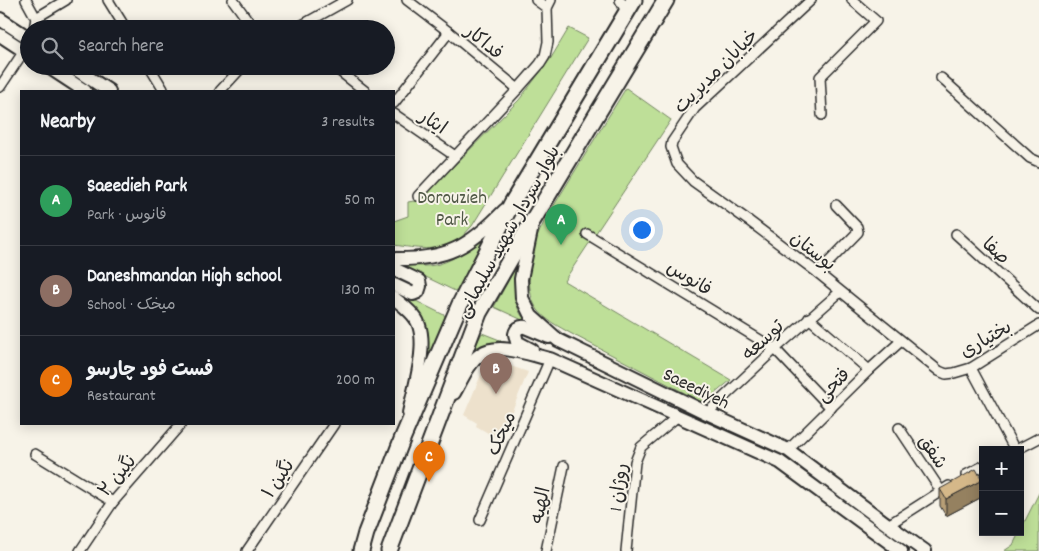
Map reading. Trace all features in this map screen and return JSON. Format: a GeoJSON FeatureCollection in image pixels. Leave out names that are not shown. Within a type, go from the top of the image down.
{"type":"FeatureCollection","features":[{"type":"Feature","properties":{"kind":"highway","name":"بلوار سردار شهید سلیمانی"},"geometry":{"type":"LineString","coordinates":[[389,551],[479,313],[666,0]]}},
{"type":"Feature","properties":{"kind":"highway","name":"بلوار سردار شهید سلیمانی"},"geometry":{"type":"LineString","coordinates":[[361,551],[366,533],[404,437],[460,304],[512,202],[627,4]]}},
{"type":"Feature","properties":{"kind":"main road"},"geometry":{"type":"LineString","coordinates":[[0,19],[20,32]]}},
{"type":"Feature","properties":{"kind":"main road"},"geometry":{"type":"LineString","coordinates":[[0,35],[20,49]]}},
{"type":"Feature","properties":{"kind":"main road"},"geometry":{"type":"LineString","coordinates":[[61,75],[83,90]]}},
{"type":"Feature","properties":{"kind":"main road"},"geometry":{"type":"LineString","coordinates":[[85,75],[107,90]]}},
{"type":"Feature","properties":{"kind":"main road"},"geometry":{"type":"LineString","coordinates":[[395,259],[410,260],[441,255],[459,248],[477,237],[512,202]]}},
{"type":"Feature","properties":{"kind":"main road","name":"Saeediyeh"},"geometry":{"type":"LineString","coordinates":[[533,220],[521,279],[522,298],[531,316],[558,340],[707,413],[788,450],[925,551]]}},
{"type":"Feature","properties":{"kind":"main road"},"geometry":{"type":"LineString","coordinates":[[395,269],[419,281],[420,286],[419,290],[413,294],[395,285]]}},
{"type":"Feature","properties":{"kind":"main road"},"geometry":{"type":"LineString","coordinates":[[395,299],[416,319],[422,335],[422,355],[404,437]]}},
{"type":"Feature","properties":{"kind":"main road"},"geometry":{"type":"LineString","coordinates":[[550,359],[517,342],[514,337],[516,331],[526,327],[558,340]]}},
{"type":"Feature","properties":{"kind":"main road","name":"Saeediyeh"},"geometry":{"type":"LineString","coordinates":[[443,410],[472,363],[481,354],[493,349],[513,350],[550,359],[780,462],[901,551]]}},
{"type":"Feature","properties":{"kind":"main road"},"geometry":{"type":"LineString","coordinates":[[880,536],[888,525]]}},
{"type":"Feature","properties":{"kind":"street"},"geometry":{"type":"LineString","coordinates":[[26,0],[36,18],[66,0]]}},
{"type":"Feature","properties":{"kind":"street"},"geometry":{"type":"LineString","coordinates":[[108,0],[120,20]]}},
{"type":"Feature","properties":{"kind":"street"},"geometry":{"type":"LineString","coordinates":[[233,0],[247,20]]}},
{"type":"Feature","properties":{"kind":"street"},"geometry":{"type":"LineString","coordinates":[[308,20],[333,3],[347,0]]}},
{"type":"Feature","properties":{"kind":"street","name":"فداکار"},"geometry":{"type":"LineString","coordinates":[[407,0],[518,89]]}},
{"type":"Feature","properties":{"kind":"street"},"geometry":{"type":"LineString","coordinates":[[418,196],[518,89],[545,56],[548,42],[549,4],[536,0]]}},
{"type":"Feature","properties":{"kind":"street","name":"خیابان مدیریت"},"geometry":{"type":"LineString","coordinates":[[670,147],[695,108],[811,0]]}},
{"type":"Feature","properties":{"kind":"street"},"geometry":{"type":"LineString","coordinates":[[822,115],[820,77],[876,21],[852,0]]}},
{"type":"Feature","properties":{"kind":"street"},"geometry":{"type":"LineString","coordinates":[[395,102],[449,32]]}},
{"type":"Feature","properties":{"kind":"street"},"geometry":{"type":"LineString","coordinates":[[0,88],[20,61]]}},
{"type":"Feature","properties":{"kind":"street"},"geometry":{"type":"LineString","coordinates":[[154,75],[163,89]]}},
{"type":"Feature","properties":{"kind":"street"},"geometry":{"type":"LineString","coordinates":[[223,90],[236,75]]}},
{"type":"Feature","properties":{"kind":"street"},"geometry":{"type":"LineString","coordinates":[[345,75],[364,90]]}},
{"type":"Feature","properties":{"kind":"street"},"geometry":{"type":"LineString","coordinates":[[941,78],[1030,158],[1039,162]]}},
{"type":"Feature","properties":{"kind":"street","name":"ایثار"},"geometry":{"type":"LineString","coordinates":[[395,115],[456,156]]}},
{"type":"Feature","properties":{"kind":"street","name":"بوستان"},"geometry":{"type":"LineString","coordinates":[[670,147],[677,164],[693,181],[818,272],[901,341],[939,371],[946,374]]}},
{"type":"Feature","properties":{"kind":"street"},"geometry":{"type":"LineString","coordinates":[[1030,158],[1039,152]]}},
{"type":"Feature","properties":{"kind":"street"},"geometry":{"type":"LineString","coordinates":[[818,272],[858,232],[857,227],[836,205]]}},
{"type":"Feature","properties":{"kind":"street","name":"فانوس"},"geometry":{"type":"LineString","coordinates":[[587,234],[775,349],[831,408]]}},
{"type":"Feature","properties":{"kind":"street","name":"صفا"},"geometry":{"type":"LineString","coordinates":[[956,234],[1039,310]]}},
{"type":"Feature","properties":{"kind":"street","name":"توسعه"},"geometry":{"type":"LineString","coordinates":[[707,413],[809,318],[840,292]]}},
{"type":"Feature","properties":{"kind":"street"},"geometry":{"type":"LineString","coordinates":[[809,318],[869,370]]}},
{"type":"Feature","properties":{"kind":"street","name":"بختیاری"},"geometry":{"type":"LineString","coordinates":[[946,374],[971,368],[1039,325]]}},
{"type":"Feature","properties":{"kind":"street","name":"فتحی"},"geometry":{"type":"LineString","coordinates":[[788,450],[901,341]]}},
{"type":"Feature","properties":{"kind":"street","name":"میخک"},"geometry":{"type":"LineString","coordinates":[[480,520],[550,359]]}},
{"type":"Feature","properties":{"kind":"street"},"geometry":{"type":"LineString","coordinates":[[971,368],[1014,446]]}},
{"type":"Feature","properties":{"kind":"street","name":"روژان 1"},"geometry":{"type":"LineString","coordinates":[[626,551],[635,462],[641,447],[678,416]]}},
{"type":"Feature","properties":{"kind":"street","name":"نگین ۲"},"geometry":{"type":"LineString","coordinates":[[80,551],[113,502],[180,425]]}},
{"type":"Feature","properties":{"kind":"street","name":"نگین ۱"},"geometry":{"type":"LineString","coordinates":[[247,551],[333,425]]}},
{"type":"Feature","properties":{"kind":"street","name":"شفق"},"geometry":{"type":"LineString","coordinates":[[899,428],[941,491]]}},
{"type":"Feature","properties":{"kind":"street"},"geometry":{"type":"LineString","coordinates":[[1024,446],[1039,438]]}},
{"type":"Feature","properties":{"kind":"street"},"geometry":{"type":"LineString","coordinates":[[35,454],[113,502]]}},
{"type":"Feature","properties":{"kind":"street","name":"الهیه"},"geometry":{"type":"LineString","coordinates":[[546,551],[564,466]]}},
{"type":"Feature","properties":{"kind":"street"},"geometry":{"type":"LineString","coordinates":[[888,525],[957,481],[979,471]]}},
{"type":"Feature","properties":{"kind":"shaded area"},"geometry":{"type":"Polygon","coordinates":[[[493,360],[528,372],[500,440],[476,426],[477,423],[464,415],[486,363],[493,360]]]}},
{"type":"Feature","properties":{"kind":"green space","name":"Dorouzieh Park"},"geometry":{"type":"Polygon","coordinates":[[[569,28],[588,38],[472,226],[459,239],[442,247],[426,248],[395,245],[395,221],[408,216],[408,202],[420,200],[519,100],[551,58],[569,28]]]}},
{"type":"Feature","properties":{"kind":"green space"},"geometry":{"type":"Polygon","coordinates":[[[626,88],[671,120],[564,281],[731,380],[707,400],[700,401],[557,326],[541,314],[531,295],[529,277],[536,238],[545,220],[626,88]]]}},
{"type":"Feature","properties":{"kind":"green space"},"geometry":{"type":"Polygon","coordinates":[[[486,235],[457,292],[399,264],[424,266],[446,262],[470,248],[486,235]]]}},
{"type":"Feature","properties":{"kind":"green space"},"geometry":{"type":"Polygon","coordinates":[[[520,259],[515,285],[516,302],[518,310],[529,323],[494,307],[520,259]]]}},
{"type":"Feature","properties":{"kind":"green space"},"geometry":{"type":"Polygon","coordinates":[[[395,290],[446,316],[426,362],[426,328],[419,314],[395,290]]]}},
{"type":"Feature","properties":{"kind":"green space"},"geometry":{"type":"Polygon","coordinates":[[[482,333],[515,346],[489,343],[480,347],[469,358],[482,333]]]}},
{"type":"Feature","properties":{"kind":"green space"},"geometry":{"type":"Polygon","coordinates":[[[1039,493],[1039,551],[1004,551],[1013,545],[1018,536],[1024,536],[1024,523],[1039,493]]]}},
{"type":"Feature","properties":{"kind":"building"},"geometry":{"type":"Polygon","coordinates":[[[976,469],[979,474],[979,482],[946,499],[940,489],[976,469]]]}},
{"type":"Feature","properties":{"kind":"place","name":"Saeedieh Park"},"geometry":{"type":"Point","coordinates":[561,245]}},
{"type":"Feature","properties":{"kind":"place","name":"Daneshmandan High school"},"geometry":{"type":"Point","coordinates":[496,394]}},
{"type":"Feature","properties":{"kind":"place","name":"فست فود چارسو"},"geometry":{"type":"Point","coordinates":[429,482]}}]}
